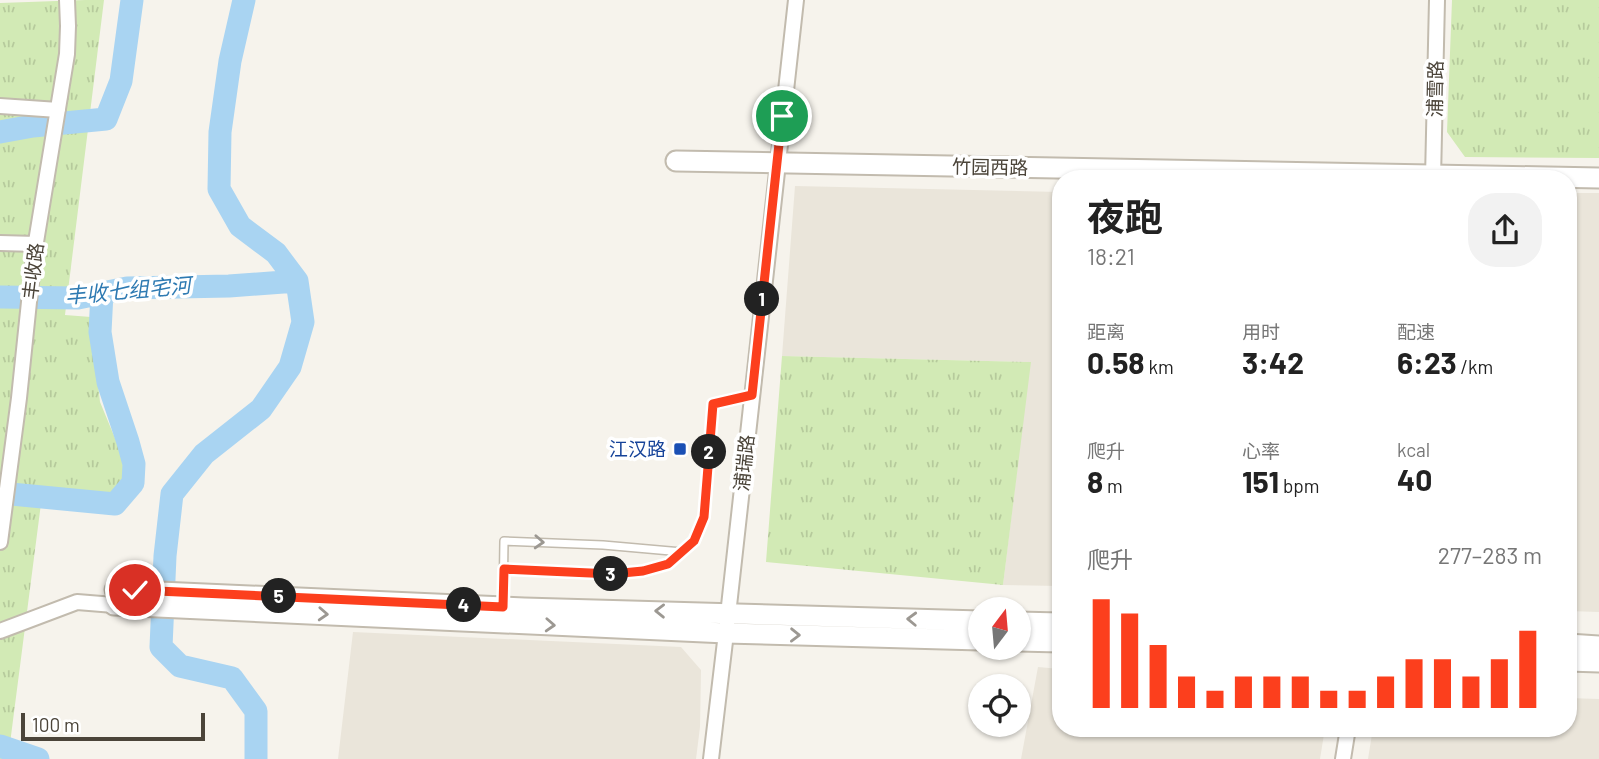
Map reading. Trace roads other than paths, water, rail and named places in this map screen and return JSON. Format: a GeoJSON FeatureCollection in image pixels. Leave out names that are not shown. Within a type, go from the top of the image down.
{"type":"FeatureCollection","features":[{"type":"Feature","properties":{"kind":"street","name":"丰收路"},"geometry":{"type":"LineString","coordinates":[[0,542],[5,483],[19,398],[36,244],[67,54],[67,0]]}},
{"type":"Feature","properties":{"kind":"street","name":"浦瑞路"},"geometry":{"type":"LineString","coordinates":[[710,759],[796,0]]}},
{"type":"Feature","properties":{"kind":"street","name":"浦雪路"},"geometry":{"type":"LineString","coordinates":[[1434,170],[1437,0]]}},
{"type":"Feature","properties":{"kind":"street"},"geometry":{"type":"LineString","coordinates":[[0,106],[57,113]]}},
{"type":"Feature","properties":{"kind":"street","name":"竹园西路"},"geometry":{"type":"LineString","coordinates":[[676,161],[1106,170]]}},
{"type":"Feature","properties":{"kind":"street","name":"竹园西路"},"geometry":{"type":"LineString","coordinates":[[1577,178],[1599,178]]}},
{"type":"Feature","properties":{"kind":"street"},"geometry":{"type":"LineString","coordinates":[[0,243],[36,244]]}},
{"type":"Feature","properties":{"kind":"street"},"geometry":{"type":"LineString","coordinates":[[0,631],[77,602],[124,598],[968,621]]}},
{"type":"Feature","properties":{"kind":"street"},"geometry":{"type":"LineString","coordinates":[[182,600],[726,633],[968,640]]}},
{"type":"Feature","properties":{"kind":"street"},"geometry":{"type":"LineString","coordinates":[[1031,623],[1052,624]]}},
{"type":"Feature","properties":{"kind":"street"},"geometry":{"type":"LineString","coordinates":[[1031,641],[1052,642]]}},
{"type":"Feature","properties":{"kind":"street"},"geometry":{"type":"LineString","coordinates":[[1577,645],[1599,646]]}},
{"type":"Feature","properties":{"kind":"street"},"geometry":{"type":"LineString","coordinates":[[1577,662],[1599,663]]}},
{"type":"Feature","properties":{"kind":"street"},"geometry":{"type":"LineString","coordinates":[[1343,759],[1347,737]]}},
{"type":"Feature","properties":{"kind":"lane"},"geometry":{"type":"LineString","coordinates":[[504,569],[612,574],[643,571],[668,564],[694,541],[704,517],[713,404],[752,395]]}},
{"type":"Feature","properties":{"kind":"lane"},"geometry":{"type":"LineString","coordinates":[[503,607],[504,541],[683,552]]}},
{"type":"Feature","properties":{"kind":"waterway"},"geometry":{"type":"LineString","coordinates":[[0,132],[106,119],[121,81],[132,0]]}},
{"type":"Feature","properties":{"kind":"waterway"},"geometry":{"type":"LineString","coordinates":[[244,0],[230,61],[220,132],[219,189],[240,226],[276,253],[297,281],[303,322],[290,367],[261,409],[204,454],[172,494],[165,556],[161,647],[180,666],[232,678],[256,711],[256,759]]}},
{"type":"Feature","properties":{"kind":"waterway","name":"丰收七组宅河"},"geometry":{"type":"LineString","coordinates":[[0,297],[78,298],[127,288],[229,286],[297,281]]}},
{"type":"Feature","properties":{"kind":"waterway"},"geometry":{"type":"LineString","coordinates":[[0,493],[115,504],[133,483],[134,464],[108,382],[100,332],[102,293]]}},
{"type":"Feature","properties":{"kind":"waterway"},"geometry":{"type":"LineString","coordinates":[[0,746],[38,759]]}},
{"type":"Feature","properties":{"kind":"place","name":"江汉路"},"geometry":{"type":"Point","coordinates":[680,449]}}]}
